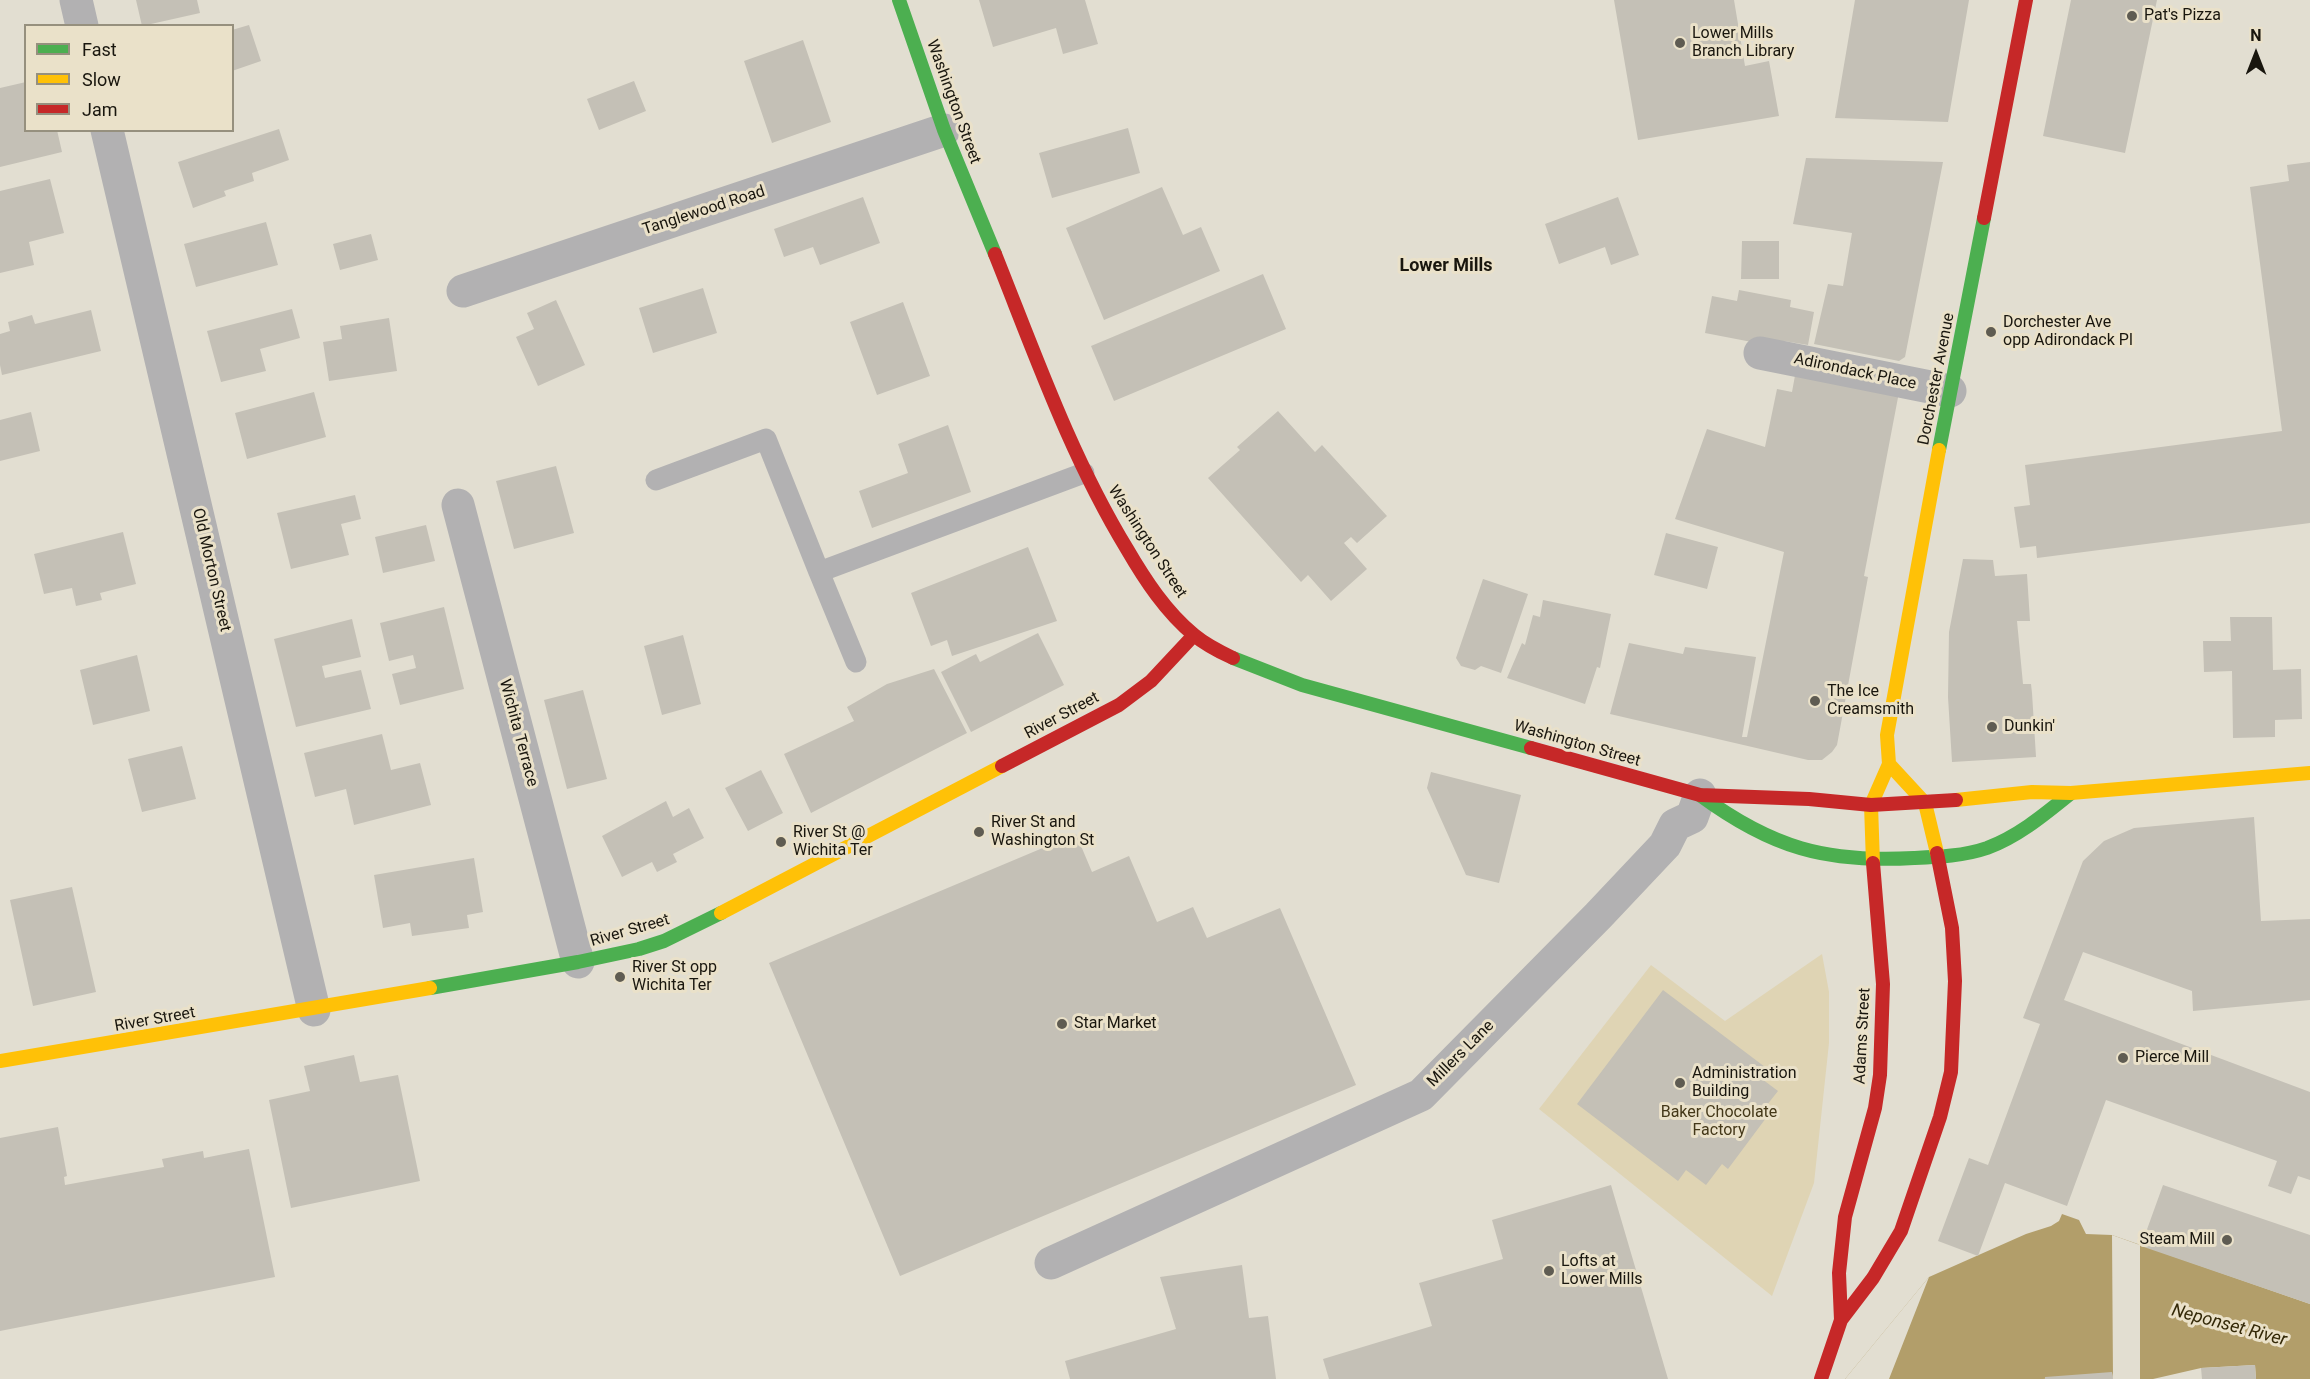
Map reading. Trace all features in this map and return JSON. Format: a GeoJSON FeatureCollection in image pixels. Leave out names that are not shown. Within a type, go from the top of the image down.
{"type":"FeatureCollection","features":[{"type":"Feature","properties":{"kind":"main road","name":"Washington Street"},"geometry":{"type":"LineString","coordinates":[[899,0],[944,130],[1084,473],[1151,586],[1194,635],[1209,645],[1247,663],[1302,685],[1700,795],[1809,799],[1871,805]]}},
{"type":"Feature","properties":{"kind":"main road","name":"Dorchester Avenue"},"geometry":{"type":"LineString","coordinates":[[1871,805],[1889,764],[1887,735],[1950,391],[2026,0]]}},
{"type":"Feature","properties":{"kind":"main road","name":"River Street"},"geometry":{"type":"LineString","coordinates":[[0,1061],[314,1010],[639,949],[681,934],[1101,715],[1151,681],[1194,635]]}},
{"type":"Feature","properties":{"kind":"main road"},"geometry":{"type":"LineString","coordinates":[[1889,764],[1925,803]]}},
{"type":"Feature","properties":{"kind":"main road"},"geometry":{"type":"LineString","coordinates":[[1871,805],[1925,803],[2032,792],[2071,793],[2310,773]]}},
{"type":"Feature","properties":{"kind":"main road"},"geometry":{"type":"LineString","coordinates":[[1938,856],[1972,852],[2012,836],[2071,793]]}},
{"type":"Feature","properties":{"kind":"main road","name":"Washington Street"},"geometry":{"type":"LineString","coordinates":[[1700,795],[1741,825],[1785,846],[1824,856],[1873,859],[1938,856]]}},
{"type":"Feature","properties":{"kind":"main road","name":"Adams Street"},"geometry":{"type":"LineString","coordinates":[[1821,1379],[1841,1320],[1878,1271],[1901,1231],[1934,1139],[1947,1094],[1954,1039],[1955,981],[1952,928],[1925,803]]}},
{"type":"Feature","properties":{"kind":"main road","name":"Adams Street"},"geometry":{"type":"LineString","coordinates":[[1841,1320],[1839,1273],[1845,1217],[1875,1108],[1882,1046],[1883,984],[1871,805]]}},
{"type":"Feature","properties":{"kind":"street"},"geometry":{"type":"LineString","coordinates":[[76,0],[82,24]]}},
{"type":"Feature","properties":{"kind":"street","name":"Tanglewood Road"},"geometry":{"type":"LineString","coordinates":[[463,291],[944,130]]}},
{"type":"Feature","properties":{"kind":"street","name":"Old Morton Street"},"geometry":{"type":"LineString","coordinates":[[107,132],[314,1010]]}},
{"type":"Feature","properties":{"kind":"street","name":"Adirondack Place"},"geometry":{"type":"LineString","coordinates":[[1760,353],[1950,391]]}},
{"type":"Feature","properties":{"kind":"street","name":"Wichita Terrace"},"geometry":{"type":"LineString","coordinates":[[458,505],[578,962]]}},
{"type":"Feature","properties":{"kind":"street","name":"Millers Lane"},"geometry":{"type":"LineString","coordinates":[[1051,1263],[1421,1095],[1665,845],[1675,825],[1692,817],[1700,795]]}},
{"type":"Feature","properties":{"kind":"lane"},"geometry":{"type":"LineString","coordinates":[[656,480],[766,439],[856,662]]}},
{"type":"Feature","properties":{"kind":"lane"},"geometry":{"type":"LineString","coordinates":[[819,572],[1084,473]]}},
{"type":"Feature","properties":{"kind":"green space","name":"Baker Chocolate Factory"},"geometry":{"type":"Polygon","coordinates":[[[1822,954],[1829,992],[1829,1043],[1814,1183],[1772,1296],[1539,1109],[1651,965],[1725,1021],[1822,954]]]}},
{"type":"Feature","properties":{"kind":"water","name":"Neponset River"},"geometry":{"type":"Polygon","coordinates":[[[2062,1214],[2079,1220],[2086,1234],[2112,1235],[2310,1304],[2310,1379],[2256,1379],[2255,1365],[2201,1368],[2153,1379],[2113,1379],[2112,1373],[2043,1379],[1845,1379],[1929,1277],[2026,1234],[2051,1226],[2059,1221],[2062,1214]]]}},
{"type":"Feature","properties":{"kind":"pier"},"geometry":{"type":"Polygon","coordinates":[[[2112,1235],[2140,1245],[2140,1379],[2113,1379],[2112,1235]]]}},
{"type":"Feature","properties":{"kind":"pier"},"geometry":{"type":"Polygon","coordinates":[[[1929,1277],[1889,1379],[1845,1379],[1910,1300],[1929,1277]]]}},
{"type":"Feature","properties":{"kind":"building"},"geometry":{"type":"Polygon","coordinates":[[[136,0],[197,0],[200,13],[142,24],[136,0]]]}},
{"type":"Feature","properties":{"kind":"building"},"geometry":{"type":"Polygon","coordinates":[[[979,0],[1085,0],[1098,44],[1063,54],[1056,28],[993,47],[979,0]]]}},
{"type":"Feature","properties":{"kind":"building"},"geometry":{"type":"Polygon","coordinates":[[[1614,0],[1734,0],[1745,66],[1769,61],[1779,116],[1638,140],[1614,0]]]}},
{"type":"Feature","properties":{"kind":"building"},"geometry":{"type":"Polygon","coordinates":[[[1855,0],[1969,0],[1948,122],[1835,118],[1855,0]]]}},
{"type":"Feature","properties":{"kind":"building"},"geometry":{"type":"Polygon","coordinates":[[[2071,0],[2157,0],[2125,153],[2043,136],[2071,0]]]}},
{"type":"Feature","properties":{"kind":"building"},"geometry":{"type":"Polygon","coordinates":[[[249,25],[261,61],[234,70],[234,29],[249,25]]]}},
{"type":"Feature","properties":{"kind":"building"},"geometry":{"type":"Polygon","coordinates":[[[803,40],[831,122],[772,143],[744,61],[803,40]]]}},
{"type":"Feature","properties":{"kind":"building"},"geometry":{"type":"Polygon","coordinates":[[[634,81],[646,111],[599,130],[587,99],[634,81]]]}},
{"type":"Feature","properties":{"kind":"building"},"geometry":{"type":"Polygon","coordinates":[[[24,82],[24,132],[57,132],[62,152],[0,167],[0,88],[24,82]]]}},
{"type":"Feature","properties":{"kind":"building"},"geometry":{"type":"Polygon","coordinates":[[[1128,128],[1140,173],[1052,198],[1039,153],[1128,128]]]}},
{"type":"Feature","properties":{"kind":"building"},"geometry":{"type":"Polygon","coordinates":[[[279,129],[289,160],[252,173],[254,181],[224,191],[226,196],[193,208],[178,162],[279,129]]]}},
{"type":"Feature","properties":{"kind":"building"},"geometry":{"type":"Polygon","coordinates":[[[1806,158],[1943,162],[1905,357],[1899,361],[1814,344],[1828,284],[1843,286],[1852,233],[1793,224],[1806,158]]]}},
{"type":"Feature","properties":{"kind":"building"},"geometry":{"type":"Polygon","coordinates":[[[2310,162],[2310,523],[2037,558],[2036,546],[2020,548],[2014,507],[2030,505],[2025,465],[2282,431],[2250,187],[2289,181],[2287,165],[2310,162]]]}},
{"type":"Feature","properties":{"kind":"building"},"geometry":{"type":"Polygon","coordinates":[[[50,179],[64,233],[29,242],[34,265],[0,273],[0,191],[50,179]]]}},
{"type":"Feature","properties":{"kind":"building"},"geometry":{"type":"Polygon","coordinates":[[[1162,187],[1183,235],[1201,227],[1220,271],[1104,320],[1066,228],[1162,187]]]}},
{"type":"Feature","properties":{"kind":"building"},"geometry":{"type":"Polygon","coordinates":[[[863,197],[880,243],[820,265],[813,247],[784,257],[774,229],[863,197]]]}},
{"type":"Feature","properties":{"kind":"building"},"geometry":{"type":"Polygon","coordinates":[[[1618,197],[1639,255],[1611,265],[1605,247],[1559,264],[1545,224],[1618,197]]]}},
{"type":"Feature","properties":{"kind":"building"},"geometry":{"type":"Polygon","coordinates":[[[266,222],[278,265],[196,287],[184,244],[266,222]]]}},
{"type":"Feature","properties":{"kind":"building"},"geometry":{"type":"Polygon","coordinates":[[[371,234],[378,260],[340,270],[333,244],[371,234]]]}},
{"type":"Feature","properties":{"kind":"building"},"geometry":{"type":"Polygon","coordinates":[[[1742,241],[1779,241],[1779,279],[1741,279],[1742,241]]]}},
{"type":"Feature","properties":{"kind":"building"},"geometry":{"type":"Polygon","coordinates":[[[1263,274],[1286,329],[1114,401],[1091,346],[1263,274]]]}},
{"type":"Feature","properties":{"kind":"building"},"geometry":{"type":"Polygon","coordinates":[[[703,288],[717,333],[653,353],[639,308],[703,288]]]}},
{"type":"Feature","properties":{"kind":"building"},"geometry":{"type":"Polygon","coordinates":[[[1739,290],[1791,300],[1790,307],[1814,312],[1808,345],[1784,341],[1783,348],[1705,333],[1712,296],[1737,301],[1739,290]]]}},
{"type":"Feature","properties":{"kind":"building"},"geometry":{"type":"Polygon","coordinates":[[[556,300],[585,365],[538,386],[516,337],[534,329],[527,313],[556,300]]]}},
{"type":"Feature","properties":{"kind":"building"},"geometry":{"type":"Polygon","coordinates":[[[903,302],[930,376],[877,395],[850,322],[903,302]]]}},
{"type":"Feature","properties":{"kind":"building"},"geometry":{"type":"Polygon","coordinates":[[[292,309],[300,338],[260,349],[266,371],[221,382],[207,331],[292,309]]]}},
{"type":"Feature","properties":{"kind":"building"},"geometry":{"type":"Polygon","coordinates":[[[91,310],[101,351],[2,375],[0,334],[10,331],[8,322],[32,315],[35,324],[91,310]]]}},
{"type":"Feature","properties":{"kind":"building"},"geometry":{"type":"Polygon","coordinates":[[[389,318],[397,371],[329,381],[323,342],[342,339],[340,326],[389,318]]]}},
{"type":"Feature","properties":{"kind":"building"},"geometry":{"type":"Polygon","coordinates":[[[1796,370],[1900,387],[1864,576],[1868,577],[1837,745],[1822,760],[1808,760],[1610,714],[1629,643],[1683,654],[1685,647],[1756,657],[1742,737],[1747,737],[1784,552],[1675,519],[1707,429],[1765,447],[1777,389],[1792,392],[1796,370]]]}},
{"type":"Feature","properties":{"kind":"building"},"geometry":{"type":"Polygon","coordinates":[[[314,392],[326,437],[247,459],[235,413],[314,392]]]}},
{"type":"Feature","properties":{"kind":"building"},"geometry":{"type":"Polygon","coordinates":[[[1278,411],[1315,452],[1322,445],[1387,516],[1357,543],[1351,537],[1344,543],[1367,569],[1331,601],[1308,575],[1301,582],[1208,478],[1240,450],[1237,447],[1278,411]]]}},
{"type":"Feature","properties":{"kind":"building"},"geometry":{"type":"Polygon","coordinates":[[[31,412],[40,451],[0,461],[0,420],[31,412]]]}},
{"type":"Feature","properties":{"kind":"building"},"geometry":{"type":"Polygon","coordinates":[[[948,425],[971,492],[872,528],[859,491],[908,473],[898,444],[948,425]]]}},
{"type":"Feature","properties":{"kind":"building"},"geometry":{"type":"Polygon","coordinates":[[[556,466],[574,533],[514,549],[496,481],[556,466]]]}},
{"type":"Feature","properties":{"kind":"building"},"geometry":{"type":"Polygon","coordinates":[[[355,495],[361,519],[341,524],[349,555],[291,569],[277,513],[355,495]]]}},
{"type":"Feature","properties":{"kind":"building"},"geometry":{"type":"Polygon","coordinates":[[[426,525],[435,561],[383,573],[375,537],[426,525]]]}},
{"type":"Feature","properties":{"kind":"building"},"geometry":{"type":"Polygon","coordinates":[[[123,532],[136,584],[100,593],[102,600],[76,606],[72,588],[44,594],[34,554],[123,532]]]}},
{"type":"Feature","properties":{"kind":"building"},"geometry":{"type":"Polygon","coordinates":[[[1666,533],[1718,547],[1707,589],[1654,575],[1666,533]]]}},
{"type":"Feature","properties":{"kind":"building"},"geometry":{"type":"Polygon","coordinates":[[[1028,547],[1057,621],[952,656],[947,640],[931,646],[911,593],[1028,547]]]}},
{"type":"Feature","properties":{"kind":"building"},"geometry":{"type":"Polygon","coordinates":[[[1963,559],[1993,560],[1995,576],[2027,574],[2030,621],[2017,621],[2023,684],[2031,684],[2036,757],[1952,762],[1948,697],[1949,632],[1963,559]]]}},
{"type":"Feature","properties":{"kind":"building"},"geometry":{"type":"Polygon","coordinates":[[[1483,579],[1528,594],[1501,673],[1481,666],[1475,670],[1461,666],[1456,658],[1483,579]]]}},
{"type":"Feature","properties":{"kind":"building"},"geometry":{"type":"Polygon","coordinates":[[[1543,600],[1611,614],[1600,668],[1597,667],[1585,704],[1507,678],[1522,643],[1525,645],[1533,615],[1540,617],[1543,600]]]}},
{"type":"Feature","properties":{"kind":"building"},"geometry":{"type":"Polygon","coordinates":[[[444,607],[464,689],[400,705],[392,674],[416,668],[413,655],[389,661],[380,623],[444,607]]]}},
{"type":"Feature","properties":{"kind":"building"},"geometry":{"type":"Polygon","coordinates":[[[2230,617],[2272,617],[2273,670],[2301,669],[2302,719],[2275,720],[2275,737],[2233,738],[2232,671],[2204,672],[2203,641],[2231,641],[2230,617]]]}},
{"type":"Feature","properties":{"kind":"building"},"geometry":{"type":"Polygon","coordinates":[[[352,619],[361,657],[322,666],[325,678],[361,670],[371,709],[296,727],[274,639],[352,619]]]}},
{"type":"Feature","properties":{"kind":"building"},"geometry":{"type":"Polygon","coordinates":[[[1038,633],[1064,685],[971,732],[941,672],[976,654],[980,662],[1038,633]]]}},
{"type":"Feature","properties":{"kind":"building"},"geometry":{"type":"Polygon","coordinates":[[[683,635],[701,704],[662,715],[644,646],[683,635]]]}},
{"type":"Feature","properties":{"kind":"building"},"geometry":{"type":"Polygon","coordinates":[[[137,655],[150,711],[93,725],[80,670],[137,655]]]}},
{"type":"Feature","properties":{"kind":"building"},"geometry":{"type":"Polygon","coordinates":[[[934,669],[967,733],[811,813],[784,754],[854,721],[847,707],[887,684],[934,669]]]}},
{"type":"Feature","properties":{"kind":"building"},"geometry":{"type":"Polygon","coordinates":[[[583,690],[607,779],[567,789],[544,700],[583,690]]]}},
{"type":"Feature","properties":{"kind":"building"},"geometry":{"type":"Polygon","coordinates":[[[382,734],[391,770],[420,763],[431,805],[354,825],[346,789],[315,797],[304,753],[382,734]]]}},
{"type":"Feature","properties":{"kind":"building"},"geometry":{"type":"Polygon","coordinates":[[[182,746],[196,799],[142,812],[128,759],[182,746]]]}},
{"type":"Feature","properties":{"kind":"building"},"geometry":{"type":"Polygon","coordinates":[[[761,770],[783,813],[748,831],[725,788],[761,770]]]}},
{"type":"Feature","properties":{"kind":"building"},"geometry":{"type":"Polygon","coordinates":[[[1431,772],[1521,795],[1499,883],[1466,875],[1427,788],[1431,772]]]}},
{"type":"Feature","properties":{"kind":"building"},"geometry":{"type":"Polygon","coordinates":[[[666,801],[673,817],[689,808],[704,838],[673,854],[677,862],[657,872],[652,862],[622,877],[602,836],[666,801]]]}},
{"type":"Feature","properties":{"kind":"building","name":"Pierce Mill"},"geometry":{"type":"Polygon","coordinates":[[[2254,817],[2261,921],[2310,919],[2310,1000],[2193,1011],[2192,991],[2083,952],[2064,1000],[2310,1092],[2310,1180],[2298,1176],[2291,1194],[2268,1186],[2277,1161],[2106,1100],[2067,1206],[2005,1183],[1978,1256],[1938,1241],[1969,1158],[1988,1165],[2040,1024],[2023,1018],[2083,861],[2104,841],[2134,828],[2254,817]]]}},
{"type":"Feature","properties":{"kind":"building","name":"Star Market"},"geometry":{"type":"Polygon","coordinates":[[[1076,834],[1092,872],[1129,856],[1157,922],[1193,907],[1207,938],[1280,908],[1356,1085],[900,1276],[769,963],[1076,834]]]}},
{"type":"Feature","properties":{"kind":"building"},"geometry":{"type":"Polygon","coordinates":[[[474,858],[483,912],[467,915],[469,928],[412,936],[410,923],[383,928],[374,875],[474,858]]]}},
{"type":"Feature","properties":{"kind":"building"},"geometry":{"type":"Polygon","coordinates":[[[72,887],[96,992],[33,1006],[10,900],[72,887]]]}},
{"type":"Feature","properties":{"kind":"building","name":"Administration Building"},"geometry":{"type":"Polygon","coordinates":[[[1663,990],[1765,1067],[1758,1076],[1778,1091],[1763,1110],[1769,1114],[1728,1169],[1722,1164],[1706,1185],[1686,1170],[1678,1181],[1577,1104],[1663,990]]]}},
{"type":"Feature","properties":{"kind":"building"},"geometry":{"type":"Polygon","coordinates":[[[354,1055],[360,1082],[398,1075],[420,1181],[291,1208],[269,1100],[310,1091],[304,1066],[354,1055]]]}},
{"type":"Feature","properties":{"kind":"building"},"geometry":{"type":"Polygon","coordinates":[[[58,1127],[67,1176],[64,1177],[65,1185],[164,1167],[162,1159],[203,1151],[204,1158],[249,1149],[275,1277],[0,1331],[0,1138],[58,1127]]]}},
{"type":"Feature","properties":{"kind":"building","name":"Lofts at Lower Mills"},"geometry":{"type":"Polygon","coordinates":[[[1611,1185],[1668,1379],[1329,1379],[1323,1359],[1432,1326],[1419,1283],[1503,1259],[1492,1220],[1611,1185]]]}},
{"type":"Feature","properties":{"kind":"building","name":"Steam Mill"},"geometry":{"type":"Polygon","coordinates":[[[2163,1185],[2310,1235],[2310,1304],[2141,1246],[2163,1185]]]}},
{"type":"Feature","properties":{"kind":"building"},"geometry":{"type":"Polygon","coordinates":[[[1242,1265],[1249,1318],[1268,1316],[1276,1379],[1070,1379],[1065,1361],[1176,1329],[1160,1277],[1242,1265]]]}},
{"type":"Feature","properties":{"kind":"building"},"geometry":{"type":"Polygon","coordinates":[[[2255,1365],[2256,1379],[2202,1379],[2201,1368],[2255,1365]]]}},
{"type":"Feature","properties":{"kind":"building"},"geometry":{"type":"Polygon","coordinates":[[[2112,1372],[2113,1379],[2045,1379],[2045,1377],[2112,1372]]]}},
{"type":"Feature","properties":{"kind":"traffic: fast"},"geometry":{"type":"LineString","coordinates":[[899,0],[944,130],[995,254]]}},
{"type":"Feature","properties":{"kind":"traffic: fast"},"geometry":{"type":"LineString","coordinates":[[1939,450],[1984,218]]}},
{"type":"Feature","properties":{"kind":"traffic: fast"},"geometry":{"type":"LineString","coordinates":[[1233,658],[1302,685],[1531,748]]}},
{"type":"Feature","properties":{"kind":"traffic: fast"},"geometry":{"type":"LineString","coordinates":[[1700,795],[1751,828],[1776,840],[1827,854],[1882,859],[1951,856],[1987,848],[2021,831],[2071,793]]}},
{"type":"Feature","properties":{"kind":"traffic: fast"},"geometry":{"type":"LineString","coordinates":[[430,988],[639,949],[664,941],[721,913]]}},
{"type":"Feature","properties":{"kind":"traffic: slow"},"geometry":{"type":"LineString","coordinates":[[1873,863],[1871,805],[1889,764],[1887,735],[1939,450]]}},
{"type":"Feature","properties":{"kind":"traffic: slow"},"geometry":{"type":"LineString","coordinates":[[1889,764],[1925,803],[1937,853]]}},
{"type":"Feature","properties":{"kind":"traffic: slow"},"geometry":{"type":"LineString","coordinates":[[721,913],[1002,766]]}},
{"type":"Feature","properties":{"kind":"traffic: slow"},"geometry":{"type":"LineString","coordinates":[[1956,800],[2032,792],[2071,793],[2310,773]]}},
{"type":"Feature","properties":{"kind":"traffic: slow"},"geometry":{"type":"LineString","coordinates":[[0,1061],[430,988]]}},
{"type":"Feature","properties":{"kind":"traffic: jam"},"geometry":{"type":"LineString","coordinates":[[1984,218],[2026,0]]}},
{"type":"Feature","properties":{"kind":"traffic: jam"},"geometry":{"type":"LineString","coordinates":[[995,254],[1071,442],[1127,549],[1149,584],[1174,616],[1199,639],[1233,658]]}},
{"type":"Feature","properties":{"kind":"traffic: jam"},"geometry":{"type":"LineString","coordinates":[[1002,766],[1119,705],[1151,681],[1194,635]]}},
{"type":"Feature","properties":{"kind":"traffic: jam"},"geometry":{"type":"LineString","coordinates":[[1531,748],[1700,795],[1809,799],[1871,805],[1956,800]]}},
{"type":"Feature","properties":{"kind":"traffic: jam"},"geometry":{"type":"LineString","coordinates":[[1841,1320],[1873,1278],[1901,1231],[1940,1117],[1951,1072],[1955,981],[1952,928],[1937,853]]}},
{"type":"Feature","properties":{"kind":"traffic: jam"},"geometry":{"type":"LineString","coordinates":[[1821,1379],[1841,1320],[1839,1273],[1845,1217],[1875,1108],[1880,1075],[1883,984],[1873,863]]}},
{"type":"Feature","properties":{"kind":"place","name":"Pat's Pizza"},"geometry":{"type":"Point","coordinates":[2132,16]}},
{"type":"Feature","properties":{"kind":"place","name":"Lower Mills Branch Library"},"geometry":{"type":"Point","coordinates":[1680,43]}},
{"type":"Feature","properties":{"kind":"place","name":"Dorchester Ave opp Adirondack Pl"},"geometry":{"type":"Point","coordinates":[1991,332]}},
{"type":"Feature","properties":{"kind":"place","name":"The Ice Creamsmith"},"geometry":{"type":"Point","coordinates":[1815,701]}},
{"type":"Feature","properties":{"kind":"place","name":"Dunkin'"},"geometry":{"type":"Point","coordinates":[1992,727]}},
{"type":"Feature","properties":{"kind":"place","name":"River St and Washington St"},"geometry":{"type":"Point","coordinates":[979,832]}},
{"type":"Feature","properties":{"kind":"place","name":"River St @ Wichita Ter"},"geometry":{"type":"Point","coordinates":[781,842]}},
{"type":"Feature","properties":{"kind":"place","name":"River St opp Wichita Ter"},"geometry":{"type":"Point","coordinates":[620,977]}},
{"type":"Feature","properties":{"kind":"place","name":"Star Market"},"geometry":{"type":"Point","coordinates":[1062,1024]}},
{"type":"Feature","properties":{"kind":"place","name":"Pierce Mill"},"geometry":{"type":"Point","coordinates":[2123,1058]}},
{"type":"Feature","properties":{"kind":"place","name":"Administration Building"},"geometry":{"type":"Point","coordinates":[1680,1083]}},
{"type":"Feature","properties":{"kind":"place","name":"Steam Mill"},"geometry":{"type":"Point","coordinates":[2227,1240]}},
{"type":"Feature","properties":{"kind":"place","name":"Lofts at Lower Mills"},"geometry":{"type":"Point","coordinates":[1549,1271]}},
{"type":"Feature","properties":{"kind":"district","name":"Lower Mills"},"geometry":{"type":"Point","coordinates":[1446,266]}}]}
